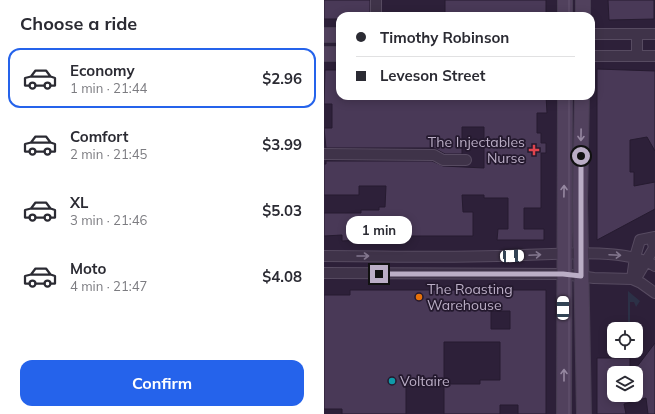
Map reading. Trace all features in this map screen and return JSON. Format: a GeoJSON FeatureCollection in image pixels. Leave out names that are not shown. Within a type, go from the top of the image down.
{"type":"FeatureCollection","features":[{"type":"Feature","properties":{"kind":"street"},"geometry":{"type":"LineString","coordinates":[[376,0],[376,12]]}},
{"type":"Feature","properties":{"kind":"street"},"geometry":{"type":"LineString","coordinates":[[565,0],[565,12]]}},
{"type":"Feature","properties":{"kind":"street"},"geometry":{"type":"LineString","coordinates":[[583,0],[583,12]]}},
{"type":"Feature","properties":{"kind":"street"},"geometry":{"type":"LineString","coordinates":[[595,34],[655,34]]}},
{"type":"Feature","properties":{"kind":"street"},"geometry":{"type":"LineString","coordinates":[[637,34],[637,56]]}},
{"type":"Feature","properties":{"kind":"street"},"geometry":{"type":"LineString","coordinates":[[324,35],[336,35]]}},
{"type":"Feature","properties":{"kind":"street"},"geometry":{"type":"LineString","coordinates":[[324,54],[336,54]]}},
{"type":"Feature","properties":{"kind":"street"},"geometry":{"type":"LineString","coordinates":[[595,56],[655,56]]}},
{"type":"Feature","properties":{"kind":"street"},"geometry":{"type":"LineString","coordinates":[[564,414],[563,254],[565,100]]}},
{"type":"Feature","properties":{"kind":"street"},"geometry":{"type":"LineString","coordinates":[[582,100],[581,276],[584,414]]}},
{"type":"Feature","properties":{"kind":"street"},"geometry":{"type":"LineString","coordinates":[[324,154],[434,155],[443,160],[466,160]]}},
{"type":"Feature","properties":{"kind":"street"},"geometry":{"type":"LineString","coordinates":[[654,238],[651,264],[633,279],[635,257],[640,240],[654,238]]}},
{"type":"Feature","properties":{"kind":"street"},"geometry":{"type":"LineString","coordinates":[[324,256],[497,256],[581,254],[635,257],[651,264]]}},
{"type":"Feature","properties":{"kind":"street"},"geometry":{"type":"LineString","coordinates":[[410,256],[411,274]]}},
{"type":"Feature","properties":{"kind":"street"},"geometry":{"type":"LineString","coordinates":[[324,273],[563,274],[633,279],[655,293]]}},
{"type":"Feature","properties":{"kind":"shaded area"},"geometry":{"type":"Polygon","coordinates":[[[628,291],[640,301],[636,307],[634,302],[630,302],[630,322],[628,322],[628,291]]]}},
{"type":"Feature","properties":{"kind":"building"},"geometry":{"type":"Polygon","coordinates":[[[324,0],[370,0],[370,12],[336,12],[336,19],[324,19],[324,0]]]}},
{"type":"Feature","properties":{"kind":"building"},"geometry":{"type":"Polygon","coordinates":[[[445,0],[546,0],[546,12],[445,12],[445,0]]]}},
{"type":"Feature","properties":{"kind":"building"},"geometry":{"type":"Polygon","coordinates":[[[608,0],[654,0],[654,19],[609,20],[608,0]]]}},
{"type":"Feature","properties":{"kind":"building"},"geometry":{"type":"Polygon","coordinates":[[[597,69],[655,71],[655,151],[647,137],[630,140],[630,172],[634,172],[634,186],[655,182],[655,209],[597,240],[597,69]]]}},
{"type":"Feature","properties":{"kind":"building"},"geometry":{"type":"Polygon","coordinates":[[[325,70],[336,70],[336,100],[546,100],[547,113],[537,113],[537,133],[541,133],[541,143],[546,143],[546,153],[541,153],[541,208],[524,208],[524,229],[544,229],[544,240],[497,240],[498,229],[508,229],[508,198],[484,198],[484,195],[462,195],[463,212],[473,212],[473,236],[368,236],[368,238],[359,238],[359,240],[342,241],[342,235],[324,236],[324,213],[361,213],[361,210],[379,210],[379,207],[385,207],[386,186],[359,186],[359,195],[324,195],[324,164],[326,164],[326,161],[432,161],[443,166],[484,168],[484,127],[462,127],[462,154],[445,154],[434,148],[326,148],[324,128],[332,128],[332,104],[324,104],[325,70]]]}},
{"type":"Feature","properties":{"kind":"building"},"geometry":{"type":"Polygon","coordinates":[[[350,290],[546,290],[546,414],[518,414],[518,405],[500,405],[500,414],[444,414],[444,386],[406,386],[406,414],[342,414],[342,409],[324,409],[324,295],[350,295],[350,290]],[[491,311],[491,329],[510,329],[510,311],[491,311]],[[444,342],[444,384],[480,384],[480,380],[500,380],[500,342],[444,342]]]}},
{"type":"Feature","properties":{"kind":"building"},"geometry":{"type":"Polygon","coordinates":[[[655,343],[655,414],[648,414],[646,398],[643,399],[643,366],[638,366],[655,343]]]}},
{"type":"Feature","properties":{"kind":"building"},"geometry":{"type":"Polygon","coordinates":[[[597,358],[630,358],[630,366],[607,366],[607,402],[631,402],[624,404],[626,414],[597,414],[597,358]]]}},
{"type":"Feature","properties":{"kind":"tram line"},"geometry":{"type":"LineString","coordinates":[[569,0],[569,12]]}},
{"type":"Feature","properties":{"kind":"tram line"},"geometry":{"type":"LineString","coordinates":[[569,100],[569,414]]}},
{"type":"Feature","properties":{"kind":"place","name":"The Injectables Nurse"},"geometry":{"type":"Point","coordinates":[534,150]}},
{"type":"Feature","properties":{"kind":"place","name":"The Roasting Warehouse"},"geometry":{"type":"Point","coordinates":[419,297]}},
{"type":"Feature","properties":{"kind":"place","name":"Voltaire"},"geometry":{"type":"Point","coordinates":[392,381]}},
{"type":"Feature","properties":{"kind":"route"},"geometry":{"type":"LineString","coordinates":[[379,274],[563,274],[581,276],[581,156]]}}]}
